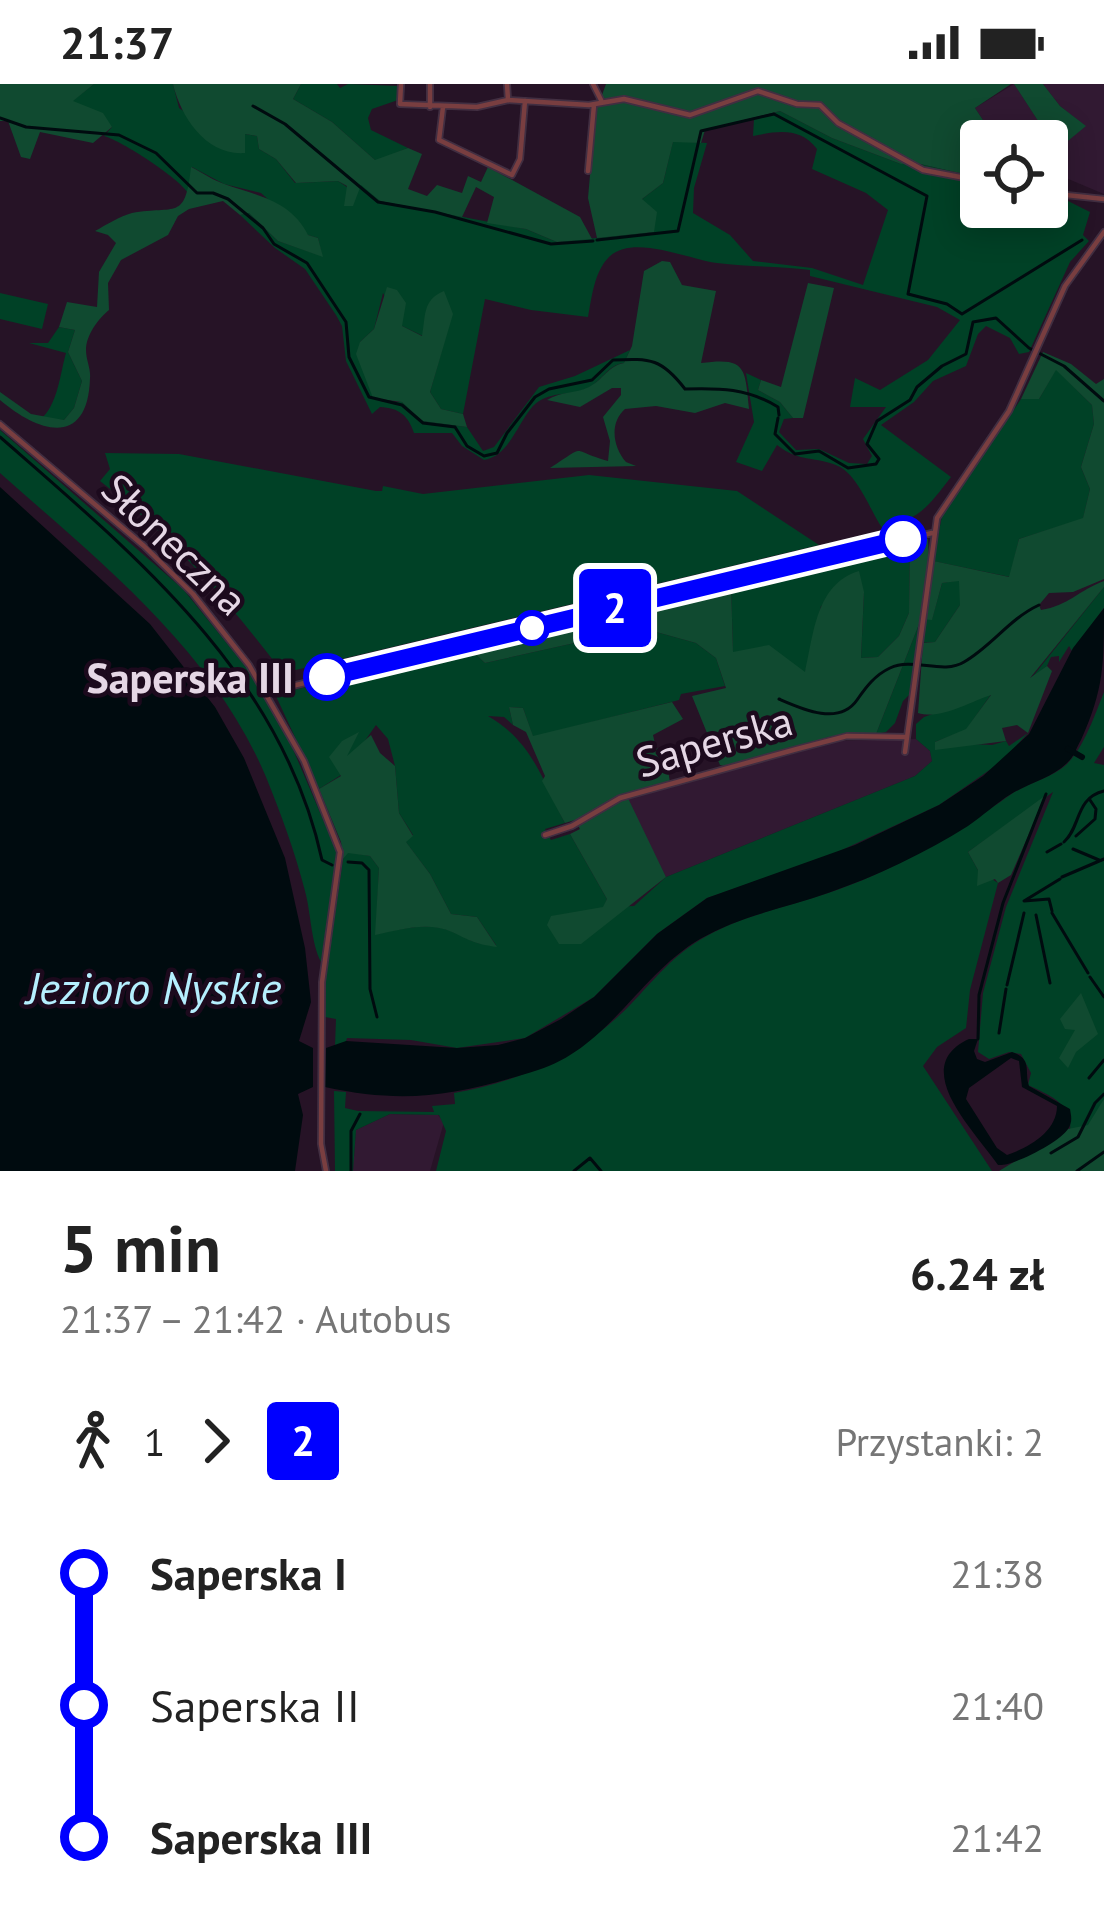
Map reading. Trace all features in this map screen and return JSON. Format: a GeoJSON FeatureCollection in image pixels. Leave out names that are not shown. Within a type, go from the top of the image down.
{"type":"FeatureCollection","features":[{"type":"Feature","properties":{"kind":"street"},"geometry":{"type":"LineString","coordinates":[[401,84],[400,104],[477,107],[508,100],[598,104],[624,99],[689,115],[758,92],[797,104],[820,105],[838,123],[922,170],[960,177]]}},
{"type":"Feature","properties":{"kind":"street"},"geometry":{"type":"LineString","coordinates":[[430,84],[430,106]]}},
{"type":"Feature","properties":{"kind":"street"},"geometry":{"type":"LineString","coordinates":[[506,84],[508,100]]}},
{"type":"Feature","properties":{"kind":"street"},"geometry":{"type":"LineString","coordinates":[[588,171],[598,104],[593,84]]}},
{"type":"Feature","properties":{"kind":"street"},"geometry":{"type":"LineString","coordinates":[[443,107],[439,140],[512,175],[520,159],[525,101]]}},
{"type":"Feature","properties":{"kind":"street"},"geometry":{"type":"LineString","coordinates":[[1068,196],[1104,199]]}},
{"type":"Feature","properties":{"kind":"street"},"geometry":{"type":"LineString","coordinates":[[905,752],[932,533],[939,513],[1009,412],[1065,286],[1104,232]]}},
{"type":"Feature","properties":{"kind":"street","name":"Słoneczna"},"geometry":{"type":"LineString","coordinates":[[0,424],[180,580],[232,641],[267,692],[304,761],[340,852],[322,982],[321,1144],[326,1171]]}},
{"type":"Feature","properties":{"kind":"street"},"geometry":{"type":"LineString","coordinates":[[267,692],[932,533]]}},
{"type":"Feature","properties":{"kind":"street","name":"Saperska"},"geometry":{"type":"LineString","coordinates":[[545,836],[590,818],[620,798],[813,744],[847,736],[908,736]]}},
{"type":"Feature","properties":{"kind":"shaded area"},"geometry":{"type":"Polygon","coordinates":[[[1014,84],[1038,120],[983,120],[975,108],[1014,84]]]}},
{"type":"Feature","properties":{"kind":"shaded area"},"geometry":{"type":"Polygon","coordinates":[[[1043,84],[1104,84],[1104,194],[1068,179],[1068,140],[1085,126],[1043,84]]]}},
{"type":"Feature","properties":{"kind":"shaded area"},"geometry":{"type":"Polygon","coordinates":[[[916,739],[930,751],[932,761],[915,776],[666,877],[626,799],[838,741],[916,739]]]}},
{"type":"Feature","properties":{"kind":"shaded area"},"geometry":{"type":"Polygon","coordinates":[[[390,1114],[438,1115],[444,1122],[430,1171],[353,1171],[356,1130],[390,1114]]]}},
{"type":"Feature","properties":{"kind":"green space"},"geometry":{"type":"Polygon","coordinates":[[[0,84],[94,84],[73,101],[103,113],[112,127],[93,143],[40,132],[30,159],[21,157],[8,121],[0,121],[0,84]]]}},
{"type":"Feature","properties":{"kind":"green space"},"geometry":{"type":"Polygon","coordinates":[[[94,84],[173,84],[179,108],[245,152],[245,134],[257,136],[259,149],[276,159],[295,183],[361,184],[380,201],[526,229],[557,242],[654,232],[642,199],[663,183],[673,141],[707,143],[694,188],[693,213],[730,235],[753,261],[812,268],[863,285],[888,210],[866,193],[812,169],[817,149],[803,137],[780,132],[753,136],[754,119],[780,111],[832,138],[901,164],[960,173],[960,228],[1068,228],[1068,201],[1090,212],[1083,235],[1089,241],[1070,262],[1029,352],[1019,354],[1010,338],[986,326],[966,366],[933,381],[914,402],[881,425],[951,477],[922,510],[882,528],[858,485],[838,466],[777,445],[762,471],[736,462],[754,422],[746,373],[761,380],[758,390],[780,402],[793,418],[784,419],[779,432],[796,450],[819,449],[849,463],[867,464],[872,456],[863,439],[886,407],[850,407],[855,378],[880,390],[928,360],[960,320],[937,307],[810,276],[810,270],[717,263],[632,247],[609,257],[600,270],[588,317],[485,299],[463,414],[441,409],[430,392],[452,314],[423,336],[402,326],[383,293],[374,329],[360,342],[382,402],[402,402],[423,421],[467,427],[483,451],[494,447],[539,387],[630,350],[624,363],[592,386],[539,401],[506,446],[484,460],[452,433],[414,433],[406,417],[392,409],[380,407],[372,414],[346,361],[336,315],[305,269],[240,215],[249,213],[278,241],[322,256],[318,238],[308,235],[261,193],[224,184],[192,167],[188,193],[149,161],[104,136],[112,127],[72,101],[94,84]]]}},
{"type":"Feature","properties":{"kind":"green space"},"geometry":{"type":"Polygon","coordinates":[[[173,84],[301,84],[293,99],[332,122],[375,160],[408,148],[422,154],[408,189],[427,196],[437,185],[462,193],[468,176],[481,182],[488,167],[580,217],[592,239],[557,242],[526,229],[487,223],[494,197],[476,187],[462,217],[380,201],[361,185],[353,206],[344,206],[347,186],[338,181],[296,183],[276,159],[259,149],[257,136],[245,134],[245,153],[208,141],[189,122],[173,84]]]}},
{"type":"Feature","properties":{"kind":"green space"},"geometry":{"type":"Polygon","coordinates":[[[301,84],[399,86],[398,100],[372,109],[368,118],[371,130],[408,148],[376,161],[332,122],[293,99],[301,84]]]}},
{"type":"Feature","properties":{"kind":"green space"},"geometry":{"type":"Polygon","coordinates":[[[606,84],[1011,84],[975,108],[983,120],[960,120],[960,173],[901,164],[832,138],[780,111],[705,130],[701,143],[673,142],[663,183],[642,199],[657,212],[654,232],[597,238],[588,198],[596,107],[606,104],[602,95],[606,84]]]}},
{"type":"Feature","properties":{"kind":"green space"},"geometry":{"type":"Polygon","coordinates":[[[1014,84],[1043,84],[1060,106],[1086,126],[1068,141],[1068,120],[1037,120],[1014,84]]]}},
{"type":"Feature","properties":{"kind":"green space"},"geometry":{"type":"Polygon","coordinates":[[[191,167],[283,207],[308,235],[318,238],[323,257],[278,241],[249,213],[240,215],[223,201],[189,209],[178,216],[168,235],[121,260],[108,283],[109,310],[93,328],[87,344],[90,378],[81,415],[59,428],[15,412],[0,400],[0,392],[31,414],[64,420],[74,408],[82,381],[68,352],[75,330],[59,327],[67,302],[97,307],[99,272],[116,243],[95,231],[132,213],[176,208],[185,196],[191,167]]]}},
{"type":"Feature","properties":{"kind":"green space"},"geometry":{"type":"Polygon","coordinates":[[[670,262],[682,285],[716,291],[701,363],[727,362],[740,368],[749,409],[725,403],[695,413],[656,406],[625,409],[615,428],[616,442],[626,462],[636,466],[550,468],[579,451],[608,461],[610,441],[603,417],[621,395],[621,388],[612,388],[580,407],[547,400],[589,387],[624,363],[632,346],[644,271],[670,262]]]}},
{"type":"Feature","properties":{"kind":"green space"},"geometry":{"type":"Polygon","coordinates":[[[808,283],[834,288],[803,418],[793,418],[780,402],[758,390],[761,380],[781,387],[808,283]]]}},
{"type":"Feature","properties":{"kind":"green space"},"geometry":{"type":"Polygon","coordinates":[[[387,287],[397,290],[406,303],[402,326],[422,336],[428,304],[444,291],[453,314],[430,392],[441,409],[463,414],[467,427],[422,421],[402,402],[373,398],[356,354],[360,342],[374,329],[387,287]]]}},
{"type":"Feature","properties":{"kind":"green space"},"geometry":{"type":"Polygon","coordinates":[[[0,293],[48,304],[42,329],[0,319],[0,293]]]}},
{"type":"Feature","properties":{"kind":"green space"},"geometry":{"type":"Polygon","coordinates":[[[59,327],[75,330],[68,352],[82,381],[74,408],[64,420],[41,419],[55,397],[66,353],[29,343],[48,343],[59,327]]]}},
{"type":"Feature","properties":{"kind":"green space"},"geometry":{"type":"Polygon","coordinates":[[[1043,352],[1071,364],[1096,384],[1104,379],[1104,579],[1073,592],[1049,593],[1039,605],[1041,610],[1059,605],[1104,581],[1104,587],[1030,678],[1047,666],[1052,671],[1028,733],[1017,725],[1002,728],[1006,741],[935,750],[935,742],[966,729],[991,695],[945,712],[918,713],[923,643],[935,642],[960,605],[959,581],[942,583],[932,620],[921,619],[876,734],[829,737],[727,767],[720,765],[692,696],[726,688],[716,658],[696,643],[642,628],[485,663],[472,651],[474,646],[731,584],[733,652],[769,645],[805,672],[825,598],[845,577],[859,571],[864,592],[861,658],[878,657],[899,636],[909,613],[910,541],[928,539],[929,560],[1009,577],[1019,539],[1083,518],[1090,489],[1081,467],[1094,424],[1092,405],[1056,370],[1039,399],[1021,399],[1043,352]]]}},
{"type":"Feature","properties":{"kind":"green space"},"geometry":{"type":"Polygon","coordinates":[[[1056,369],[1092,405],[1094,424],[1081,467],[1090,489],[1083,519],[1019,539],[1010,577],[933,561],[942,516],[1021,399],[1039,399],[1056,369]]]}},
{"type":"Feature","properties":{"kind":"green space"},"geometry":{"type":"Polygon","coordinates":[[[0,430],[183,589],[247,668],[283,726],[337,852],[321,962],[292,848],[243,731],[216,688],[150,610],[0,473],[0,430]]]}},
{"type":"Feature","properties":{"kind":"green space"},"geometry":{"type":"Polygon","coordinates":[[[105,453],[179,454],[376,491],[383,486],[423,494],[589,475],[737,491],[819,545],[283,673],[198,571],[100,481],[110,469],[105,453]]]}},
{"type":"Feature","properties":{"kind":"green space"},"geometry":{"type":"Polygon","coordinates":[[[910,541],[909,613],[899,636],[878,657],[861,658],[864,592],[821,606],[805,673],[733,652],[731,584],[910,541]]]}},
{"type":"Feature","properties":{"kind":"green space"},"geometry":{"type":"Polygon","coordinates":[[[960,580],[960,605],[935,642],[919,643],[912,692],[895,723],[876,734],[921,619],[932,619],[942,583],[960,580]]]}},
{"type":"Feature","properties":{"kind":"green space"},"geometry":{"type":"Polygon","coordinates":[[[1104,587],[1104,608],[1072,651],[1069,646],[1059,662],[1059,656],[1051,657],[1030,680],[1104,587]]]}},
{"type":"Feature","properties":{"kind":"green space"},"geometry":{"type":"Polygon","coordinates":[[[642,628],[696,643],[716,658],[725,686],[533,737],[523,708],[509,707],[513,725],[504,717],[488,716],[516,738],[535,763],[565,823],[545,829],[551,840],[570,834],[607,899],[604,907],[634,906],[666,877],[915,776],[932,761],[930,751],[916,739],[916,724],[924,717],[992,693],[966,730],[935,742],[992,745],[1006,741],[1009,746],[1028,733],[1001,762],[939,805],[829,856],[707,898],[657,934],[594,997],[525,1038],[457,1048],[411,1040],[347,1038],[345,1044],[335,1046],[336,1019],[325,1017],[326,977],[343,859],[348,852],[370,856],[379,868],[376,934],[430,927],[496,945],[477,917],[451,914],[405,841],[413,835],[399,813],[388,739],[376,725],[341,775],[319,789],[275,694],[472,651],[485,663],[642,628]]]}},
{"type":"Feature","properties":{"kind":"green space"},"geometry":{"type":"Polygon","coordinates":[[[1104,692],[1104,747],[1094,763],[1104,765],[1104,1171],[1010,1171],[1070,1130],[1068,1113],[1028,1085],[1031,1073],[1021,1054],[1009,1052],[989,1059],[978,1052],[983,993],[1006,907],[1053,792],[968,852],[978,870],[998,883],[970,990],[966,1028],[937,1047],[923,1066],[992,1171],[436,1171],[446,1131],[439,1115],[390,1114],[356,1130],[353,1171],[335,1171],[334,1091],[346,1092],[345,1108],[358,1111],[434,1112],[432,1106],[455,1104],[454,1093],[550,1063],[612,1022],[674,959],[705,937],[898,864],[1060,770],[1084,740],[1104,692]]]}},
{"type":"Feature","properties":{"kind":"green space"},"geometry":{"type":"Polygon","coordinates":[[[672,702],[683,719],[653,735],[656,748],[679,756],[685,765],[668,769],[670,783],[626,794],[666,877],[581,944],[559,944],[547,925],[551,916],[603,907],[607,899],[570,834],[580,829],[575,820],[565,823],[542,781],[545,776],[526,732],[513,725],[509,707],[523,708],[533,736],[672,702]]]}},
{"type":"Feature","properties":{"kind":"green space"},"geometry":{"type":"Polygon","coordinates":[[[359,732],[347,756],[371,735],[380,753],[395,766],[399,813],[413,836],[406,842],[451,914],[477,917],[497,947],[433,927],[375,935],[379,868],[370,856],[348,853],[343,859],[341,842],[319,789],[341,776],[329,757],[342,741],[359,732]]]}},
{"type":"Feature","properties":{"kind":"green space"},"geometry":{"type":"Polygon","coordinates":[[[1046,795],[1011,875],[998,883],[995,879],[977,886],[978,870],[968,852],[1046,795]]]}},
{"type":"Feature","properties":{"kind":"green space"},"geometry":{"type":"Polygon","coordinates":[[[1081,993],[1098,1034],[1076,1052],[1068,1068],[1059,1058],[1075,1030],[1065,1029],[1060,1019],[1081,993]]]}},
{"type":"Feature","properties":{"kind":"green space"},"geometry":{"type":"Polygon","coordinates":[[[1104,1099],[1104,1171],[999,1171],[1068,1129],[1088,1125],[1104,1099]]]}},
{"type":"Feature","properties":{"kind":"water","name":"Jezioro Nyskie"},"geometry":{"type":"Polygon","coordinates":[[[0,487],[150,624],[215,707],[244,758],[285,858],[305,948],[311,1002],[299,1041],[313,1048],[313,1087],[298,1094],[303,1115],[295,1171],[0,1171],[0,487]]]}},
{"type":"Feature","properties":{"kind":"water"},"geometry":{"type":"Polygon","coordinates":[[[1104,608],[1098,691],[1073,755],[1054,773],[1011,794],[968,826],[864,879],[700,939],[659,971],[584,1045],[538,1070],[432,1095],[382,1095],[325,1087],[326,1048],[346,1041],[457,1048],[525,1038],[594,997],[657,934],[707,898],[855,845],[939,805],[983,776],[1029,734],[1073,648],[1104,608]]]}},
{"type":"Feature","properties":{"kind":"water"},"geometry":{"type":"Polygon","coordinates":[[[969,1039],[978,1039],[977,1059],[985,1062],[1012,1052],[1019,1055],[1029,1086],[1070,1109],[1068,1129],[1035,1153],[998,1165],[962,1117],[945,1082],[944,1066],[952,1051],[969,1039]],[[1011,1058],[969,1088],[966,1099],[997,1148],[1007,1155],[1041,1137],[1056,1115],[1057,1106],[1022,1087],[1019,1061],[1011,1058]]]}},
{"type":"Feature","properties":{"kind":"waterway"},"geometry":{"type":"LineString","coordinates":[[253,106],[285,124],[378,202],[435,212],[551,244],[593,241]]}},
{"type":"Feature","properties":{"kind":"waterway"},"geometry":{"type":"LineString","coordinates":[[597,240],[678,231],[701,131],[774,114],[927,196],[908,294],[947,304],[962,314]]}},
{"type":"Feature","properties":{"kind":"waterway"},"geometry":{"type":"LineString","coordinates":[[0,118],[26,127],[119,135],[156,153],[197,193],[228,199],[263,228],[274,244],[307,263],[346,322],[349,357],[369,397],[402,405],[423,423],[455,427],[467,446],[484,456],[497,453],[535,397],[549,389],[592,380],[613,360],[655,362],[685,389],[744,393],[778,407],[779,415]]}},
{"type":"Feature","properties":{"kind":"waterway"},"geometry":{"type":"LineString","coordinates":[[962,314],[1082,240]]}},
{"type":"Feature","properties":{"kind":"waterway"},"geometry":{"type":"LineString","coordinates":[[778,418],[775,434],[795,454],[819,451],[848,468],[876,464],[879,459],[867,444],[877,421],[910,400],[917,387],[942,366],[966,354],[973,322],[996,318],[1029,348],[1064,366],[1104,401]]}},
{"type":"Feature","properties":{"kind":"waterway"},"geometry":{"type":"LineString","coordinates":[[0,437],[151,574],[238,676],[274,733],[302,794],[322,860],[332,865]]}},
{"type":"Feature","properties":{"kind":"waterway"},"geometry":{"type":"LineString","coordinates":[[779,699],[820,713],[840,712],[885,671],[908,664],[956,666],[1039,605]]}},
{"type":"Feature","properties":{"kind":"waterway"},"geometry":{"type":"LineString","coordinates":[[1068,749],[1082,757]]}},
{"type":"Feature","properties":{"kind":"waterway"},"geometry":{"type":"LineString","coordinates":[[1064,842],[1083,806],[1104,791]]}},
{"type":"Feature","properties":{"kind":"waterway"},"geometry":{"type":"LineString","coordinates":[[978,1039],[979,995],[1003,903],[1046,794]]}},
{"type":"Feature","properties":{"kind":"waterway"},"geometry":{"type":"LineString","coordinates":[[1076,836],[1095,819],[1090,800]]}},
{"type":"Feature","properties":{"kind":"waterway"},"geometry":{"type":"LineString","coordinates":[[1047,852],[1061,844]]}},
{"type":"Feature","properties":{"kind":"waterway"},"geometry":{"type":"LineString","coordinates":[[1073,849],[1099,860]]}},
{"type":"Feature","properties":{"kind":"waterway"},"geometry":{"type":"LineString","coordinates":[[1062,877],[1104,859]]}},
{"type":"Feature","properties":{"kind":"waterway"},"geometry":{"type":"LineString","coordinates":[[348,862],[362,863],[369,870],[370,989],[377,1017]]}},
{"type":"Feature","properties":{"kind":"waterway"},"geometry":{"type":"LineString","coordinates":[[1052,911],[1049,899],[1024,901],[1060,879]]}},
{"type":"Feature","properties":{"kind":"waterway"},"geometry":{"type":"LineString","coordinates":[[1007,985],[1024,913]]}},
{"type":"Feature","properties":{"kind":"waterway"},"geometry":{"type":"LineString","coordinates":[[1052,913],[1088,973]]}},
{"type":"Feature","properties":{"kind":"waterway"},"geometry":{"type":"LineString","coordinates":[[1036,915],[1050,983]]}},
{"type":"Feature","properties":{"kind":"waterway"},"geometry":{"type":"LineString","coordinates":[[1090,977],[1104,997]]}},
{"type":"Feature","properties":{"kind":"waterway"},"geometry":{"type":"LineString","coordinates":[[999,1033],[1006,989]]}},
{"type":"Feature","properties":{"kind":"waterway"},"geometry":{"type":"LineString","coordinates":[[1089,1078],[1104,1060]]}},
{"type":"Feature","properties":{"kind":"waterway"},"geometry":{"type":"LineString","coordinates":[[1051,1153],[1078,1137],[1104,1094]]}},
{"type":"Feature","properties":{"kind":"waterway"},"geometry":{"type":"LineString","coordinates":[[351,1171],[351,1131],[360,1114]]}},
{"type":"Feature","properties":{"kind":"waterway"},"geometry":{"type":"LineString","coordinates":[[1077,1171],[1104,1152]]}},
{"type":"Feature","properties":{"kind":"waterway"},"geometry":{"type":"LineString","coordinates":[[574,1171],[590,1158],[601,1171]]}},
{"type":"Feature","properties":{"kind":"bus line","name":"2"},"geometry":{"type":"LineString","coordinates":[[327,677],[903,539]]}},
{"type":"Feature","properties":{"kind":"place","name":"Saperska III"},"geometry":{"type":"Point","coordinates":[327,677]}}]}
